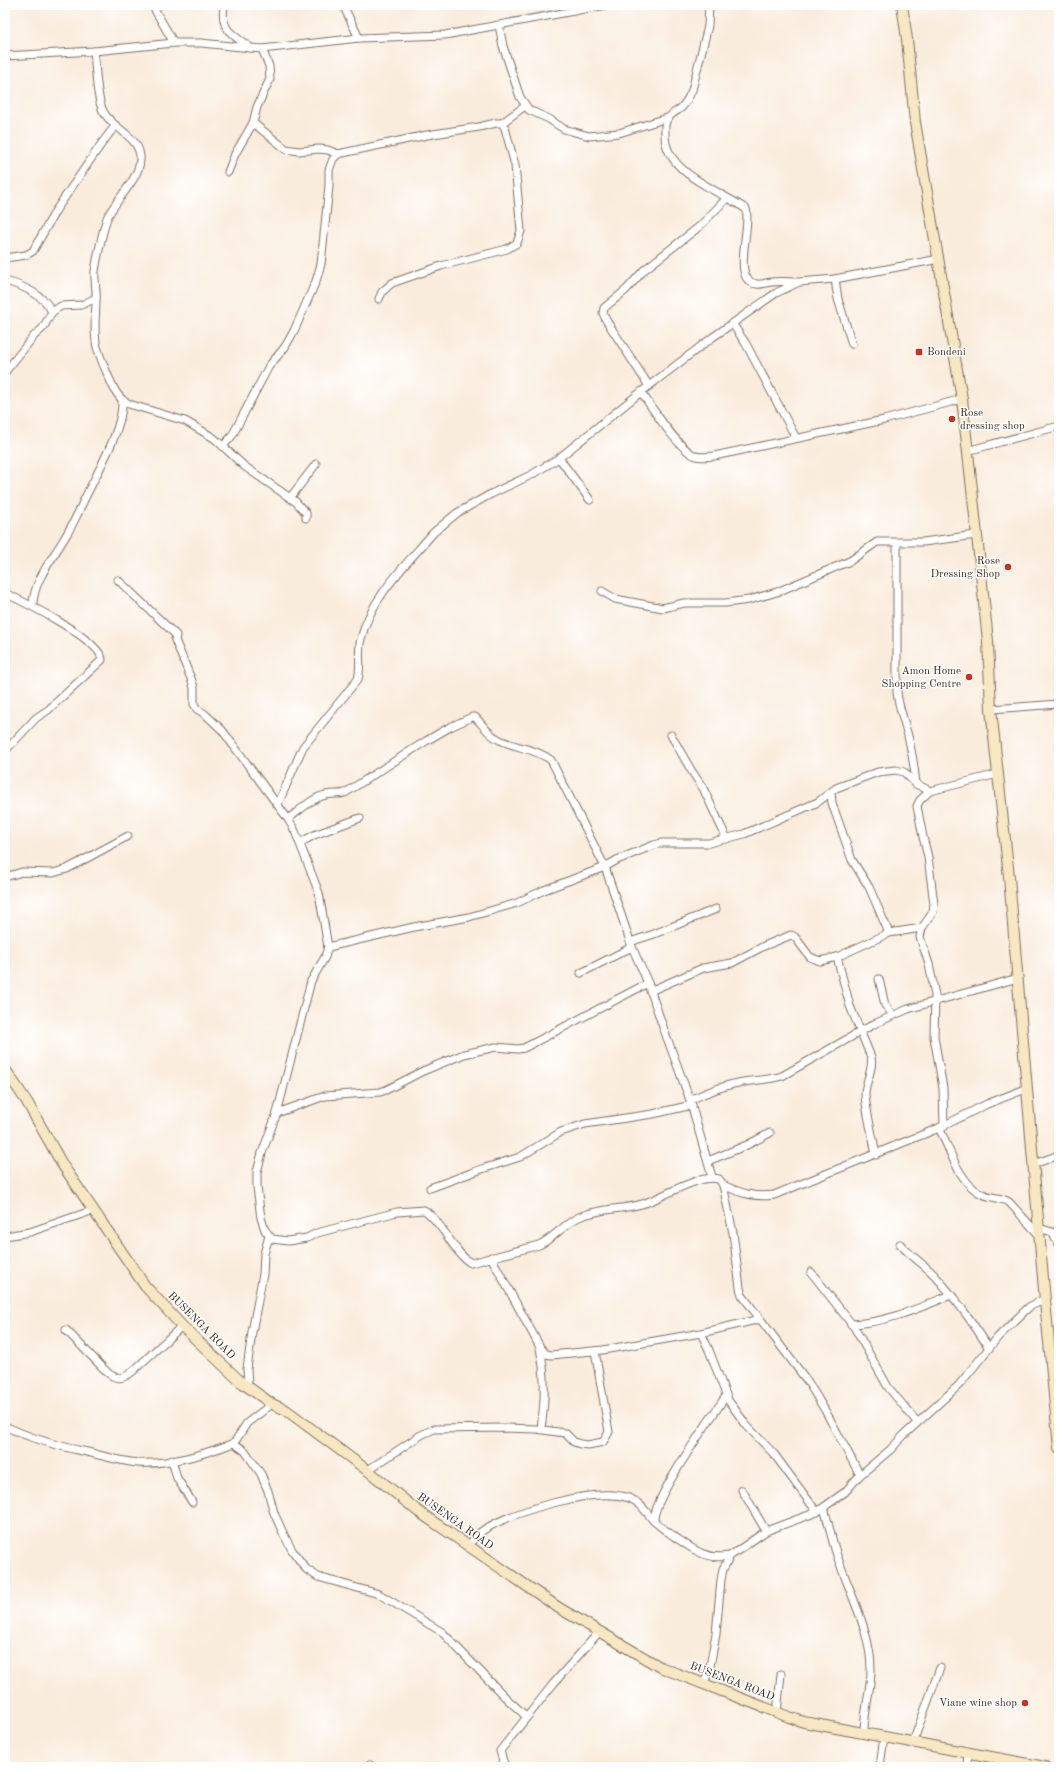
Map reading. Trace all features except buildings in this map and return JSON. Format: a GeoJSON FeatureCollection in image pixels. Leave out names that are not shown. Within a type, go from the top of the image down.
{"type":"FeatureCollection","features":[{"type":"Feature","properties":{"kind":"main road"},"geometry":{"type":"LineString","coordinates":[[902,5],[907,39],[915,122],[962,399],[988,640],[991,709],[1009,877],[1059,1448]]}},
{"type":"Feature","properties":{"kind":"main road","name":"BUSENGA ROAD"},"geometry":{"type":"LineString","coordinates":[[5,1069],[27,1102],[62,1164],[145,1286],[182,1326],[241,1382],[272,1404],[286,1410],[368,1470],[419,1512],[526,1586],[660,1667],[777,1713],[804,1722],[864,1732],[968,1754],[1045,1767]]}},
{"type":"Feature","properties":{"kind":"street"},"geometry":{"type":"LineString","coordinates":[[152,5],[174,43]]}},
{"type":"Feature","properties":{"kind":"street"},"geometry":{"type":"LineString","coordinates":[[224,5],[223,12],[227,30],[252,48]]}},
{"type":"Feature","properties":{"kind":"street"},"geometry":{"type":"LineString","coordinates":[[343,5],[359,38]]}},
{"type":"Feature","properties":{"kind":"street"},"geometry":{"type":"LineString","coordinates":[[5,56],[94,51],[174,43],[201,43],[262,48],[359,38],[445,35],[535,17],[606,5]]}},
{"type":"Feature","properties":{"kind":"street"},"geometry":{"type":"LineString","coordinates":[[499,25],[503,46],[520,97],[525,106],[529,110],[549,119],[564,129],[589,136],[619,133],[667,118],[688,100],[692,90],[708,26],[709,5]]}},
{"type":"Feature","properties":{"kind":"street"},"geometry":{"type":"LineString","coordinates":[[228,172],[235,154],[253,123],[257,107],[270,79],[269,66],[262,48]]}},
{"type":"Feature","properties":{"kind":"street"},"geometry":{"type":"LineString","coordinates":[[33,606],[32,598],[36,588],[48,564],[69,531],[110,445],[123,410],[122,400],[113,385],[97,348],[94,320],[96,298],[95,272],[107,220],[112,207],[136,173],[140,161],[140,152],[127,134],[115,126],[103,111],[100,102],[94,51]]}},
{"type":"Feature","properties":{"kind":"street"},"geometry":{"type":"LineString","coordinates":[[224,445],[232,436],[269,366],[285,347],[316,281],[320,264],[329,186],[328,170],[333,159],[338,154],[427,134],[479,127],[496,122],[502,123],[525,106]]}},
{"type":"Feature","properties":{"kind":"street"},"geometry":{"type":"LineString","coordinates":[[667,118],[665,126],[665,140],[669,154],[695,179],[746,209],[748,214],[742,265],[744,275],[749,281],[757,284],[835,279],[939,259]]}},
{"type":"Feature","properties":{"kind":"street"},"geometry":{"type":"LineString","coordinates":[[253,123],[286,149],[299,151],[319,149],[328,150],[338,154]]}},
{"type":"Feature","properties":{"kind":"street"},"geometry":{"type":"LineString","coordinates":[[379,299],[382,292],[392,283],[441,266],[493,253],[517,243],[521,231],[515,165],[505,128],[502,123]]}},
{"type":"Feature","properties":{"kind":"street"},"geometry":{"type":"LineString","coordinates":[[5,258],[26,255],[33,251],[56,210],[115,126]]}},
{"type":"Feature","properties":{"kind":"street"},"geometry":{"type":"LineString","coordinates":[[649,386],[606,320],[602,313],[604,308],[626,290],[644,270],[700,226],[727,198]]}},
{"type":"Feature","properties":{"kind":"street"},"geometry":{"type":"LineString","coordinates":[[835,279],[838,299],[852,344]]}},
{"type":"Feature","properties":{"kind":"street"},"geometry":{"type":"LineString","coordinates":[[5,282],[27,289],[50,306],[52,312]]}},
{"type":"Feature","properties":{"kind":"street"},"geometry":{"type":"LineString","coordinates":[[278,804],[302,747],[356,683],[361,666],[361,638],[378,600],[433,533],[457,513],[491,494],[531,475],[560,458],[641,392],[732,323],[776,293],[799,282]]}},
{"type":"Feature","properties":{"kind":"street"},"geometry":{"type":"LineString","coordinates":[[5,372],[34,336],[43,328],[52,312],[61,306],[82,305],[96,298]]}},
{"type":"Feature","properties":{"kind":"street"},"geometry":{"type":"LineString","coordinates":[[732,323],[746,344],[796,438]]}},
{"type":"Feature","properties":{"kind":"street"},"geometry":{"type":"LineString","coordinates":[[641,392],[672,435],[687,451],[696,456],[714,456],[884,420],[962,399]]}},
{"type":"Feature","properties":{"kind":"street"},"geometry":{"type":"LineString","coordinates":[[122,400],[129,404],[185,421],[224,445],[244,466],[302,508],[306,518]]}},
{"type":"Feature","properties":{"kind":"street"},"geometry":{"type":"LineString","coordinates":[[967,451],[1059,426]]}},
{"type":"Feature","properties":{"kind":"street"},"geometry":{"type":"LineString","coordinates":[[560,458],[590,500]]}},
{"type":"Feature","properties":{"kind":"street"},"geometry":{"type":"LineString","coordinates":[[290,498],[316,464]]}},
{"type":"Feature","properties":{"kind":"street"},"geometry":{"type":"LineString","coordinates":[[602,591],[615,599],[663,608],[684,603],[726,603],[777,592],[850,561],[877,542],[923,542],[976,535]]}},
{"type":"Feature","properties":{"kind":"street"},"geometry":{"type":"LineString","coordinates":[[897,543],[898,706],[905,723],[914,760],[916,784]]}},
{"type":"Feature","properties":{"kind":"street"},"geometry":{"type":"LineString","coordinates":[[118,580],[176,635],[175,640],[194,688],[194,704],[222,730],[288,819],[300,843],[318,893],[328,948],[325,958],[312,981],[277,1113],[266,1138],[257,1172],[256,1187],[261,1218],[269,1236],[272,1239],[288,1241],[307,1238],[317,1233],[397,1212],[424,1210],[466,1260],[471,1263],[491,1257],[519,1252],[539,1245],[546,1242],[569,1223],[584,1215],[607,1209],[643,1204],[684,1186],[712,1177],[719,1179],[723,1185],[733,1232],[740,1288],[745,1299],[808,1382],[830,1418],[860,1476]]}},
{"type":"Feature","properties":{"kind":"street"},"geometry":{"type":"LineString","coordinates":[[5,593],[33,606],[65,626],[99,651],[102,655],[102,660],[48,710],[36,718],[5,751]]}},
{"type":"Feature","properties":{"kind":"street"},"geometry":{"type":"LineString","coordinates":[[991,709],[1059,704]]}},
{"type":"Feature","properties":{"kind":"street"},"geometry":{"type":"LineString","coordinates":[[288,819],[317,798],[326,795],[338,795],[345,793],[444,730],[468,719],[476,717],[487,731],[499,740],[544,754],[551,760],[605,867],[631,944],[648,983],[691,1102],[712,1177]]}},
{"type":"Feature","properties":{"kind":"street"},"geometry":{"type":"LineString","coordinates":[[671,734],[706,794],[727,838]]}},
{"type":"Feature","properties":{"kind":"street"},"geometry":{"type":"LineString","coordinates":[[328,948],[414,927],[469,918],[517,902],[605,867],[617,860],[654,845],[662,843],[709,844],[744,834],[818,802],[836,788],[878,772],[896,770],[904,772],[916,784],[930,791]]}},
{"type":"Feature","properties":{"kind":"street"},"geometry":{"type":"LineString","coordinates":[[998,774],[930,791],[920,800],[918,806],[928,857],[934,904],[933,912],[922,928],[920,937],[929,964],[934,1000],[934,1037],[943,1088],[941,1128],[955,1161],[968,1184],[981,1194],[1004,1199],[1009,1202],[1039,1232],[1052,1232],[1059,1246]]}},
{"type":"Feature","properties":{"kind":"street"},"geometry":{"type":"LineString","coordinates":[[831,793],[832,803],[852,860],[869,887],[889,933]]}},
{"type":"Feature","properties":{"kind":"street"},"geometry":{"type":"LineString","coordinates":[[300,843],[314,835],[360,818]]}},
{"type":"Feature","properties":{"kind":"street"},"geometry":{"type":"LineString","coordinates":[[5,877],[22,872],[53,873],[67,869],[128,836]]}},
{"type":"Feature","properties":{"kind":"street"},"geometry":{"type":"LineString","coordinates":[[581,973],[631,944],[716,909]]}},
{"type":"Feature","properties":{"kind":"street"},"geometry":{"type":"LineString","coordinates":[[650,991],[703,968],[732,964],[764,946],[791,935],[795,937],[810,958],[814,961],[820,961],[837,957],[889,933],[922,928]]}},
{"type":"Feature","properties":{"kind":"street"},"geometry":{"type":"LineString","coordinates":[[837,957],[850,1006],[872,1061],[865,1094],[876,1155]]}},
{"type":"Feature","properties":{"kind":"street"},"geometry":{"type":"LineString","coordinates":[[430,1188],[482,1168],[520,1157],[571,1128],[585,1124],[653,1114],[691,1102],[716,1088],[782,1076],[893,1015],[934,1000],[1018,978]]}},
{"type":"Feature","properties":{"kind":"street"},"geometry":{"type":"LineString","coordinates":[[879,979],[885,1005],[893,1015]]}},
{"type":"Feature","properties":{"kind":"street"},"geometry":{"type":"LineString","coordinates":[[277,1113],[325,1096],[380,1092],[438,1065],[479,1050],[496,1047],[518,1049],[524,1048],[648,983]]}},
{"type":"Feature","properties":{"kind":"street"},"geometry":{"type":"LineString","coordinates":[[723,1185],[749,1195],[761,1197],[774,1195],[941,1128],[987,1104],[1028,1088]]}},
{"type":"Feature","properties":{"kind":"street"},"geometry":{"type":"LineString","coordinates":[[708,1161],[770,1134]]}},
{"type":"Feature","properties":{"kind":"street"},"geometry":{"type":"LineString","coordinates":[[1034,1164],[1059,1155]]}},
{"type":"Feature","properties":{"kind":"street"},"geometry":{"type":"LineString","coordinates":[[5,1236],[30,1232],[94,1210]]}},
{"type":"Feature","properties":{"kind":"street"},"geometry":{"type":"LineString","coordinates":[[248,1387],[247,1369],[252,1332],[263,1274],[264,1254],[269,1236]]}},
{"type":"Feature","properties":{"kind":"street"},"geometry":{"type":"LineString","coordinates":[[900,1244],[908,1254],[920,1262],[937,1278],[962,1308],[989,1348]]}},
{"type":"Feature","properties":{"kind":"street"},"geometry":{"type":"LineString","coordinates":[[491,1257],[540,1347],[546,1354],[551,1355],[595,1351],[701,1333],[760,1319]]}},
{"type":"Feature","properties":{"kind":"street"},"geometry":{"type":"LineString","coordinates":[[811,1272],[851,1324],[870,1354],[876,1368],[888,1388],[917,1422]]}},
{"type":"Feature","properties":{"kind":"street"},"geometry":{"type":"LineString","coordinates":[[851,1324],[865,1324],[905,1313],[951,1295]]}},
{"type":"Feature","properties":{"kind":"street"},"geometry":{"type":"LineString","coordinates":[[468,1546],[485,1529],[515,1515],[551,1503],[592,1496],[618,1496],[629,1498],[640,1505],[654,1521],[696,1552],[720,1558],[730,1556],[766,1531],[817,1512],[845,1492],[860,1476],[890,1450],[917,1422],[959,1385],[989,1348],[1029,1307],[1045,1299]]}},
{"type":"Feature","properties":{"kind":"street"},"geometry":{"type":"LineString","coordinates":[[66,1330],[108,1373],[120,1379],[132,1372],[182,1326]]}},
{"type":"Feature","properties":{"kind":"street"},"geometry":{"type":"LineString","coordinates":[[701,1333],[726,1396],[747,1426],[774,1454],[817,1512]]}},
{"type":"Feature","properties":{"kind":"street"},"geometry":{"type":"LineString","coordinates":[[540,1347],[545,1387],[541,1429]]}},
{"type":"Feature","properties":{"kind":"street"},"geometry":{"type":"LineString","coordinates":[[368,1470],[421,1434],[434,1429],[541,1429],[565,1433],[574,1442],[580,1444],[598,1444],[606,1439],[609,1432],[608,1418],[595,1351]]}},
{"type":"Feature","properties":{"kind":"street"},"geometry":{"type":"LineString","coordinates":[[654,1521],[654,1516],[665,1490],[726,1396]]}},
{"type":"Feature","properties":{"kind":"street"},"geometry":{"type":"LineString","coordinates":[[5,1426],[41,1442],[110,1459],[138,1463],[151,1463],[208,1452],[234,1443],[247,1423],[272,1404]]}},
{"type":"Feature","properties":{"kind":"street"},"geometry":{"type":"LineString","coordinates":[[234,1443],[245,1451],[261,1474],[274,1513],[284,1535],[292,1550],[306,1569],[318,1577],[379,1594],[442,1632],[506,1698],[527,1717]]}},
{"type":"Feature","properties":{"kind":"street"},"geometry":{"type":"LineString","coordinates":[[172,1460],[177,1478],[192,1502]]}},
{"type":"Feature","properties":{"kind":"street"},"geometry":{"type":"LineString","coordinates":[[742,1490],[766,1531]]}},
{"type":"Feature","properties":{"kind":"street"},"geometry":{"type":"LineString","coordinates":[[824,1508],[835,1550],[848,1582],[868,1647],[871,1669],[864,1716],[864,1732]]}},
{"type":"Feature","properties":{"kind":"street"},"geometry":{"type":"LineString","coordinates":[[704,1684],[710,1666],[716,1634],[723,1569],[730,1556]]}},
{"type":"Feature","properties":{"kind":"street"},"geometry":{"type":"LineString","coordinates":[[505,1767],[500,1751],[577,1656],[600,1631]]}},
{"type":"Feature","properties":{"kind":"street"},"geometry":{"type":"LineString","coordinates":[[913,1742],[940,1668]]}},
{"type":"Feature","properties":{"kind":"street"},"geometry":{"type":"LineString","coordinates":[[777,1713],[781,1674]]}},
{"type":"Feature","properties":{"kind":"street"},"geometry":{"type":"LineString","coordinates":[[880,1767],[884,1736]]}},
{"type":"Feature","properties":{"kind":"street"},"geometry":{"type":"LineString","coordinates":[[967,1767],[968,1754]]}},
{"type":"Feature","properties":{"kind":"place","name":"Bondeni"},"geometry":{"type":"Point","coordinates":[919,352]}},
{"type":"Feature","properties":{"kind":"place","name":"Rose dressing shop"},"geometry":{"type":"Point","coordinates":[952,419]}},
{"type":"Feature","properties":{"kind":"place","name":"Rose Dressing Shop"},"geometry":{"type":"Point","coordinates":[1008,567]}},
{"type":"Feature","properties":{"kind":"place","name":"Amon Home Shopping Centre"},"geometry":{"type":"Point","coordinates":[969,677]}},
{"type":"Feature","properties":{"kind":"place","name":"Viane wine shop"},"geometry":{"type":"Point","coordinates":[1025,1703]}}]}
